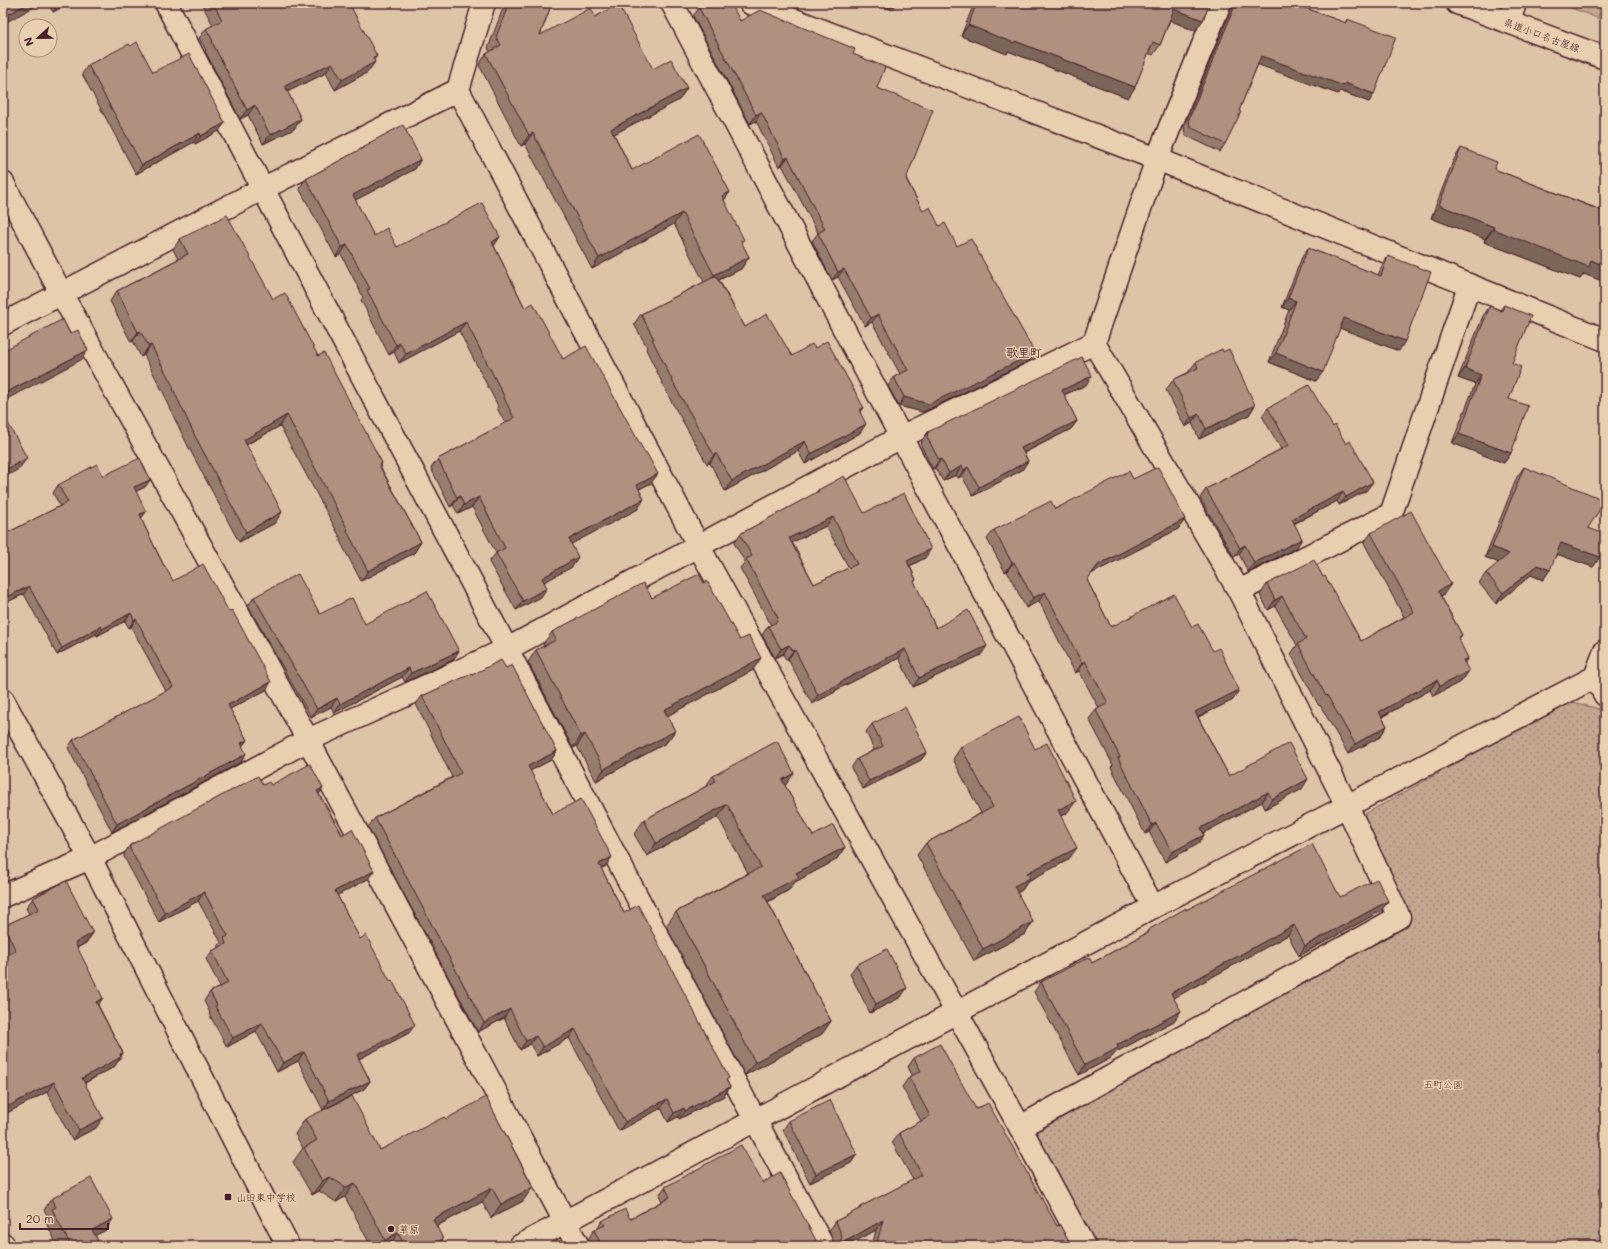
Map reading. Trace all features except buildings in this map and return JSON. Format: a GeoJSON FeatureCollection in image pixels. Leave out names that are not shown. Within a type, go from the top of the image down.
{"type":"FeatureCollection","features":[{"type":"Feature","properties":{"kind":"street"},"geometry":{"type":"LineString","coordinates":[[166,3],[262,188],[507,649],[754,1120],[823,1246]]}},
{"type":"Feature","properties":{"kind":"street"},"geometry":{"type":"LineString","coordinates":[[484,3],[458,90],[699,547],[1020,1127],[1084,1246]]}},
{"type":"Feature","properties":{"kind":"street"},"geometry":{"type":"LineString","coordinates":[[672,3],[901,437],[1153,907]]}},
{"type":"Feature","properties":{"kind":"street"},"geometry":{"type":"LineString","coordinates":[[750,3],[1157,160],[1605,340]]}},
{"type":"Feature","properties":{"kind":"street"},"geometry":{"type":"LineString","coordinates":[[3,896],[90,858],[308,740],[507,649],[901,437],[1094,343],[1157,160],[1220,3]]}},
{"type":"Feature","properties":{"kind":"street","name":"県道小口名古屋線"},"geometry":{"type":"LineString","coordinates":[[1457,3],[1512,13],[1605,58]]}},
{"type":"Feature","properties":{"kind":"street"},"geometry":{"type":"LineString","coordinates":[[3,324],[262,188],[458,90]]}},
{"type":"Feature","properties":{"kind":"street"},"geometry":{"type":"LineString","coordinates":[[3,183],[61,293],[308,740],[578,1246]]}},
{"type":"Feature","properties":{"kind":"street"},"geometry":{"type":"LineString","coordinates":[[1239,591],[1391,514],[1469,286]]}},
{"type":"Feature","properties":{"kind":"street"},"geometry":{"type":"LineString","coordinates":[[1020,1127],[1399,917],[1347,806],[1239,591],[1094,343]]}},
{"type":"Feature","properties":{"kind":"street"},"geometry":{"type":"LineString","coordinates":[[520,1246],[1153,907],[1347,806],[1600,686],[1605,651]]}},
{"type":"Feature","properties":{"kind":"street"},"geometry":{"type":"LineString","coordinates":[[3,700],[90,858],[288,1246]]}},
{"type":"Feature","properties":{"kind":"green space"},"geometry":{"type":"Polygon","coordinates":[[[1558,3],[1589,3],[1605,9],[1605,21],[1558,3]]]}},
{"type":"Feature","properties":{"kind":"green space","name":"五町公園"},"geometry":{"type":"Polygon","coordinates":[[[1569,701],[1603,710],[1605,715],[1605,1246],[1092,1246],[1030,1131],[1409,917],[1364,826],[1365,814],[1569,701]]]}},
{"type":"Feature","properties":{"kind":"place","name":"山田東中学校"},"geometry":{"type":"Point","coordinates":[228,1197]}},
{"type":"Feature","properties":{"kind":"place","name":"華原"},"geometry":{"type":"Point","coordinates":[391,1229]}},
{"type":"Feature","properties":{"kind":"district","name":"歌里町"},"geometry":{"type":"Point","coordinates":[1024,353]}}]}
